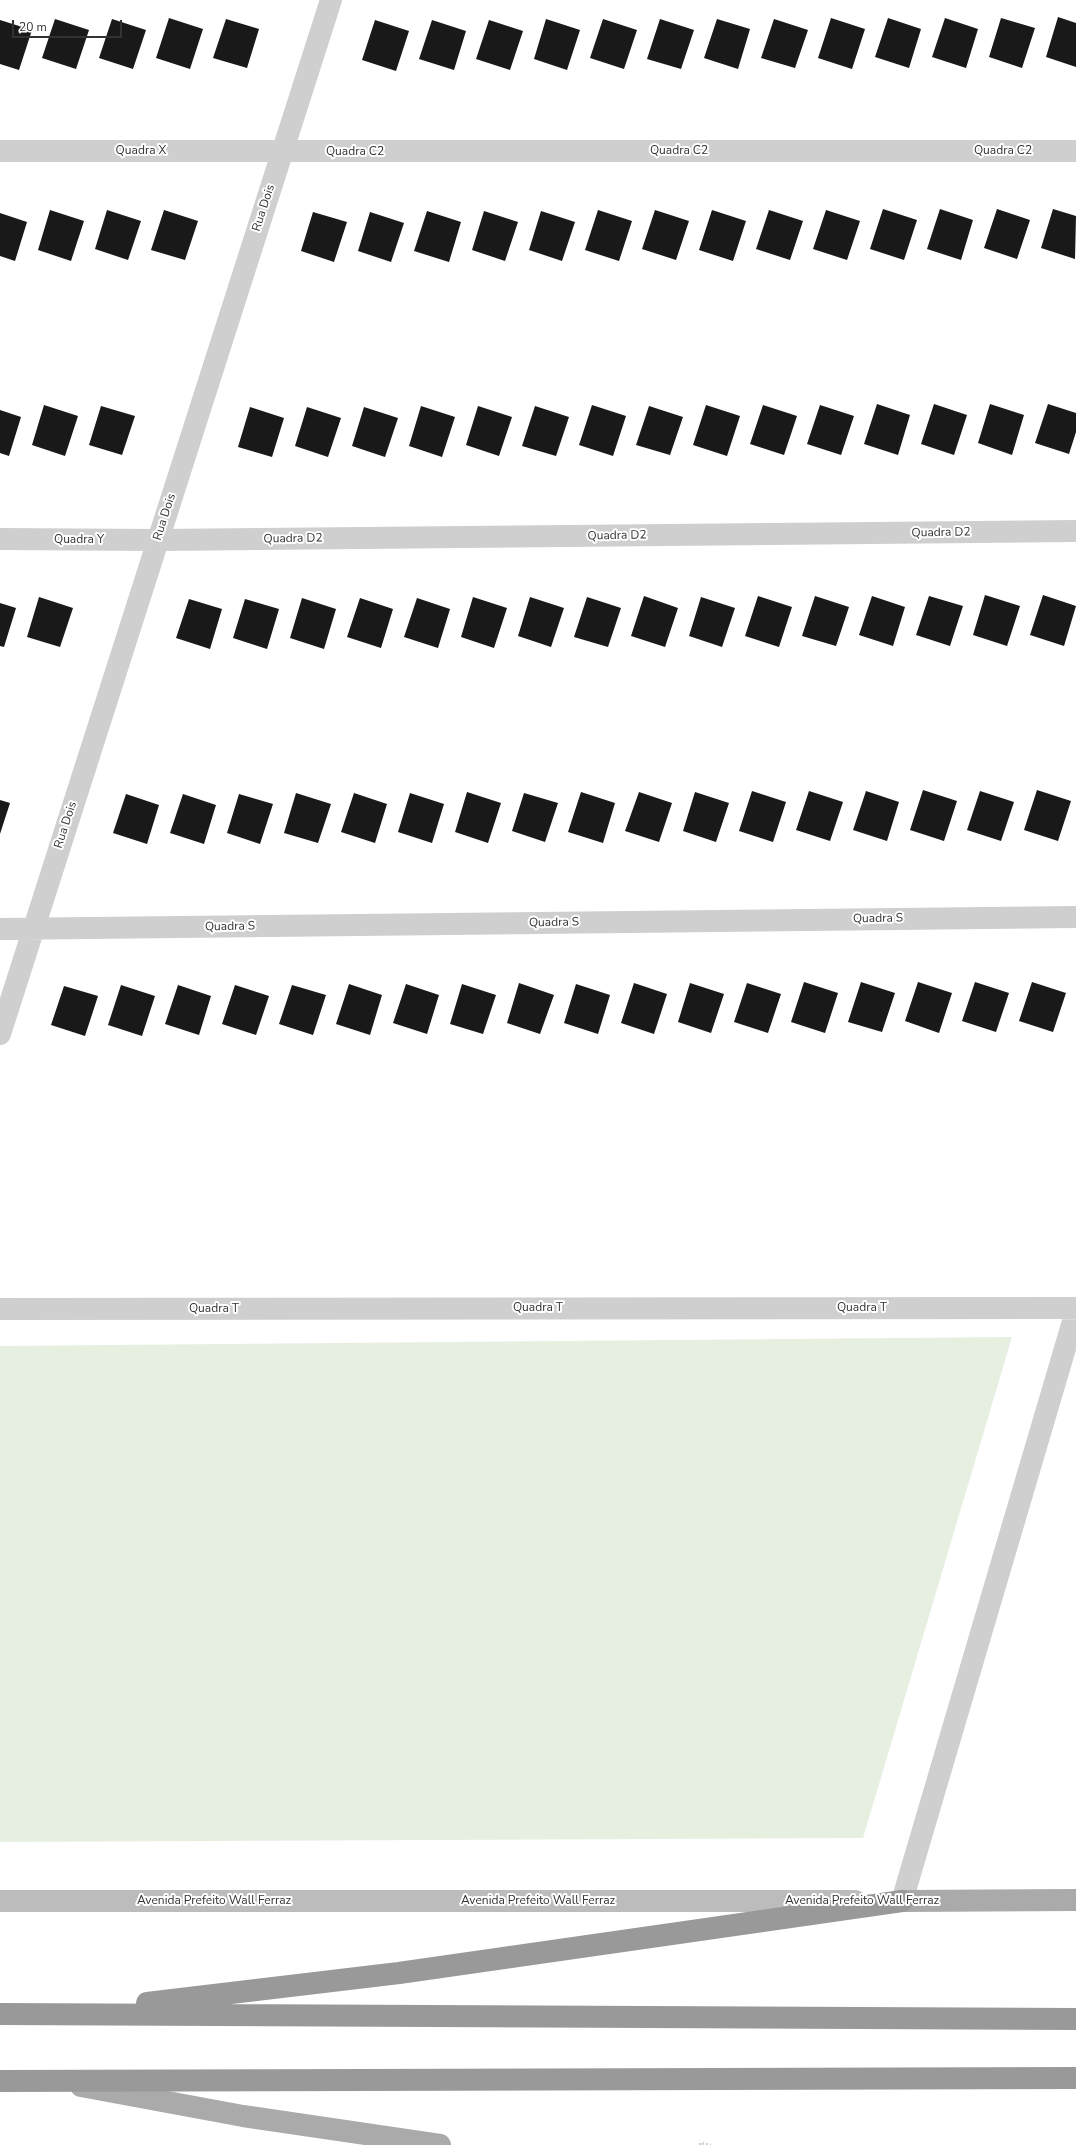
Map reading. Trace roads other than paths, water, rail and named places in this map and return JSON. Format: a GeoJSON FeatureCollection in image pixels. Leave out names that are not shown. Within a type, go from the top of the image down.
{"type":"FeatureCollection","features":[{"type":"Feature","properties":{"kind":"highway"},"geometry":{"type":"LineString","coordinates":[[52,2014],[399,1973],[902,1901]]}},
{"type":"Feature","properties":{"kind":"highway"},"geometry":{"type":"LineString","coordinates":[[0,2014],[1076,2019]]}},
{"type":"Feature","properties":{"kind":"highway"},"geometry":{"type":"LineString","coordinates":[[0,2081],[1076,2078]]}},
{"type":"Feature","properties":{"kind":"main road","name":"Avenida Prefeito Wall Ferraz"},"geometry":{"type":"LineString","coordinates":[[902,1901],[1076,1900]]}},
{"type":"Feature","properties":{"kind":"main road"},"geometry":{"type":"LineString","coordinates":[[50,2081],[243,2116],[440,2145]]}},
{"type":"Feature","properties":{"kind":"street","name":"Rua Dois"},"geometry":{"type":"LineString","coordinates":[[0,1034],[331,0]]}},
{"type":"Feature","properties":{"kind":"street","name":"Quadra X"},"geometry":{"type":"LineString","coordinates":[[0,151],[283,152]]}},
{"type":"Feature","properties":{"kind":"street","name":"Quadra C2"},"geometry":{"type":"LineString","coordinates":[[283,152],[1076,151]]}},
{"type":"Feature","properties":{"kind":"street","name":"Quadra D2"},"geometry":{"type":"LineString","coordinates":[[158,540],[1076,532]]}},
{"type":"Feature","properties":{"kind":"street","name":"Quadra Y"},"geometry":{"type":"LineString","coordinates":[[0,539],[158,540]]}},
{"type":"Feature","properties":{"kind":"street","name":"Quadra S"},"geometry":{"type":"LineString","coordinates":[[0,930],[1076,916]]}},
{"type":"Feature","properties":{"kind":"street","name":"Quadra T"},"geometry":{"type":"LineString","coordinates":[[0,1309],[1076,1309]]}},
{"type":"Feature","properties":{"kind":"street"},"geometry":{"type":"LineString","coordinates":[[902,1901],[1076,1309]]}},
{"type":"Feature","properties":{"kind":"street","name":"Avenida Prefeito Wall Ferraz"},"geometry":{"type":"LineString","coordinates":[[0,1901],[902,1901]]}}]}
